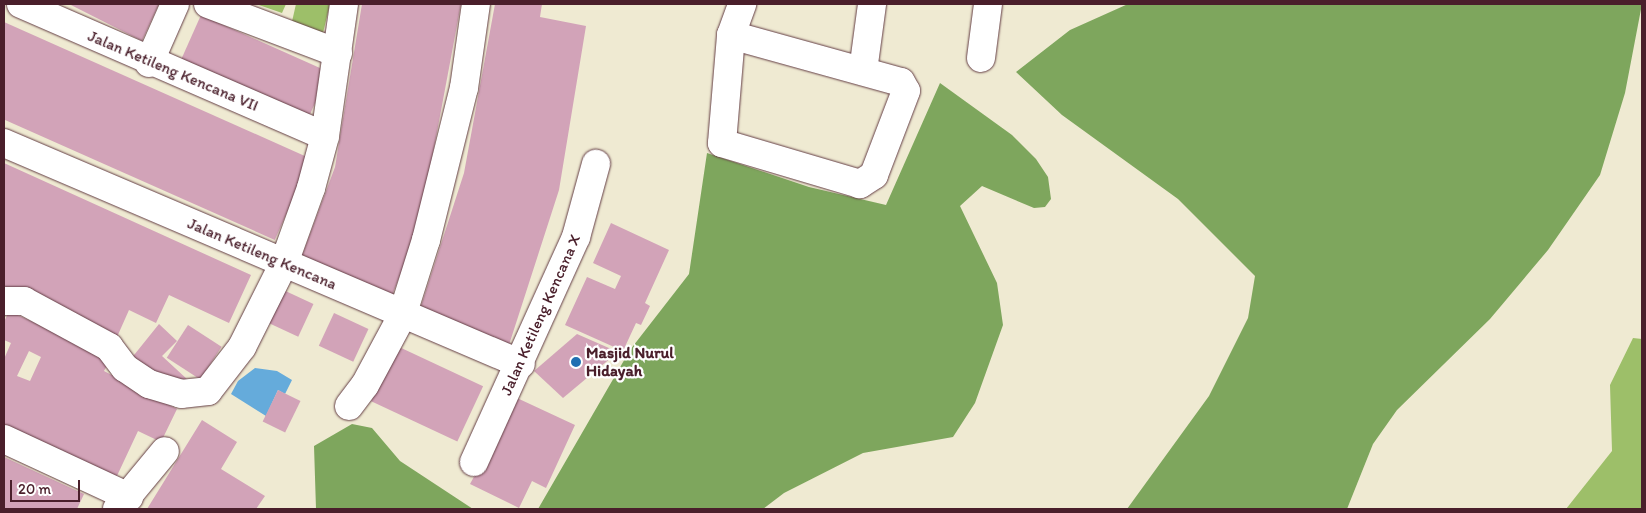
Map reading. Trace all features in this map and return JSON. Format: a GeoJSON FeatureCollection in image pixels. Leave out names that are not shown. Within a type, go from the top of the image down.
{"type":"FeatureCollection","features":[{"type":"Feature","properties":{"kind":"street"},"geometry":{"type":"LineString","coordinates":[[149,63],[175,4]]}},
{"type":"Feature","properties":{"kind":"street"},"geometry":{"type":"LineString","coordinates":[[208,4],[338,53]]}},
{"type":"Feature","properties":{"kind":"street"},"geometry":{"type":"LineString","coordinates":[[4,301],[24,301],[109,348],[125,368],[149,384],[192,394],[208,391],[221,379],[242,347],[284,263],[325,136],[344,4]]}},
{"type":"Feature","properties":{"kind":"street"},"geometry":{"type":"LineString","coordinates":[[349,406],[365,385],[402,316],[443,184],[476,4]]}},
{"type":"Feature","properties":{"kind":"street"},"geometry":{"type":"LineString","coordinates":[[731,35],[901,82],[906,91],[874,175],[860,184],[722,143],[731,35],[742,4]]}},
{"type":"Feature","properties":{"kind":"street"},"geometry":{"type":"LineString","coordinates":[[863,71],[872,4]]}},
{"type":"Feature","properties":{"kind":"street"},"geometry":{"type":"LineString","coordinates":[[981,58],[988,4]]}},
{"type":"Feature","properties":{"kind":"street","name":"Jalan Ketileng Kencana VII"},"geometry":{"type":"LineString","coordinates":[[27,5],[149,63],[325,136]]}},
{"type":"Feature","properties":{"kind":"street","name":"Jalan Ketileng Kencana"},"geometry":{"type":"LineString","coordinates":[[4,143],[284,263],[402,316],[521,364]]}},
{"type":"Feature","properties":{"kind":"street","name":"Jalan Ketileng Kencana X"},"geometry":{"type":"LineString","coordinates":[[474,462],[521,364],[576,238],[596,164]]}},
{"type":"Feature","properties":{"kind":"street"},"geometry":{"type":"LineString","coordinates":[[4,439],[123,503],[165,451]]}},
{"type":"Feature","properties":{"kind":"green space"},"geometry":{"type":"Polygon","coordinates":[[[256,4],[286,4],[282,13],[256,4]]]}},
{"type":"Feature","properties":{"kind":"green space"},"geometry":{"type":"Polygon","coordinates":[[[296,4],[330,4],[323,33],[291,26],[296,4]]]}},
{"type":"Feature","properties":{"kind":"green space"},"geometry":{"type":"Polygon","coordinates":[[[1128,4],[1642,4],[1625,93],[1600,175],[1548,250],[1490,319],[1397,410],[1373,444],[1347,509],[1127,509],[1209,396],[1248,318],[1255,276],[1178,199],[1062,115],[1016,72],[1070,30],[1128,4]]]}},
{"type":"Feature","properties":{"kind":"green space"},"geometry":{"type":"Polygon","coordinates":[[[940,83],[1012,135],[1036,159],[1048,177],[1051,199],[1045,207],[1034,208],[982,186],[960,206],[997,283],[1003,325],[975,403],[953,437],[863,453],[784,493],[763,509],[538,509],[630,350],[689,274],[707,153],[809,187],[886,205],[940,83]]]}},
{"type":"Feature","properties":{"kind":"green space"},"geometry":{"type":"Polygon","coordinates":[[[1633,338],[1642,339],[1642,509],[1566,509],[1612,451],[1610,385],[1633,338]]]}},
{"type":"Feature","properties":{"kind":"green space"},"geometry":{"type":"Polygon","coordinates":[[[352,424],[372,428],[400,461],[473,509],[316,509],[314,446],[352,424]]]}},
{"type":"Feature","properties":{"kind":"water"},"geometry":{"type":"Polygon","coordinates":[[[255,368],[277,371],[292,380],[285,394],[278,390],[266,416],[231,394],[238,381],[255,368]]]}},
{"type":"Feature","properties":{"kind":"building"},"geometry":{"type":"Polygon","coordinates":[[[69,4],[159,4],[142,41],[69,4]]]}},
{"type":"Feature","properties":{"kind":"building"},"geometry":{"type":"Polygon","coordinates":[[[362,4],[461,4],[419,228],[391,298],[300,261],[335,167],[362,4]]]}},
{"type":"Feature","properties":{"kind":"building"},"geometry":{"type":"Polygon","coordinates":[[[495,4],[542,4],[540,17],[586,26],[559,190],[508,348],[460,332],[463,324],[420,309],[464,173],[495,4]]]}},
{"type":"Feature","properties":{"kind":"building"},"geometry":{"type":"Polygon","coordinates":[[[201,15],[329,72],[307,121],[179,64],[201,15]]]}},
{"type":"Feature","properties":{"kind":"building"},"geometry":{"type":"Polygon","coordinates":[[[4,22],[311,159],[275,240],[4,119],[4,22]]]}},
{"type":"Feature","properties":{"kind":"building"},"geometry":{"type":"Polygon","coordinates":[[[4,163],[251,275],[229,323],[169,295],[156,323],[129,310],[117,337],[4,286],[4,163]]]}},
{"type":"Feature","properties":{"kind":"building"},"geometry":{"type":"Polygon","coordinates":[[[611,223],[669,250],[645,303],[650,306],[641,325],[636,323],[623,351],[565,325],[587,277],[615,289],[621,276],[593,263],[611,223]]]}},
{"type":"Feature","properties":{"kind":"building"},"geometry":{"type":"Polygon","coordinates":[[[279,288],[313,304],[298,337],[264,321],[279,288]]]}},
{"type":"Feature","properties":{"kind":"building"},"geometry":{"type":"Polygon","coordinates":[[[9,311],[111,358],[104,371],[177,409],[161,442],[138,431],[116,478],[4,426],[4,359],[11,343],[4,340],[4,322],[9,311]],[[29,351],[17,376],[30,381],[41,357],[29,351]]]}},
{"type":"Feature","properties":{"kind":"building"},"geometry":{"type":"Polygon","coordinates":[[[334,313],[368,329],[353,362],[319,346],[334,313]]]}},
{"type":"Feature","properties":{"kind":"building"},"geometry":{"type":"Polygon","coordinates":[[[159,324],[177,341],[162,356],[188,380],[169,386],[150,368],[146,375],[126,365],[159,324]]]}},
{"type":"Feature","properties":{"kind":"building"},"geometry":{"type":"Polygon","coordinates":[[[188,325],[222,347],[200,379],[167,358],[188,325]]]}},
{"type":"Feature","properties":{"kind":"building","name":"Masjid Nurul Hidayah"},"geometry":{"type":"Polygon","coordinates":[[[577,334],[618,352],[563,398],[534,371],[577,334]]]}},
{"type":"Feature","properties":{"kind":"building"},"geometry":{"type":"Polygon","coordinates":[[[397,346],[483,386],[457,441],[371,401],[397,346]]]}},
{"type":"Feature","properties":{"kind":"building"},"geometry":{"type":"Polygon","coordinates":[[[278,390],[300,401],[285,432],[263,421],[278,390]]]}},
{"type":"Feature","properties":{"kind":"building"},"geometry":{"type":"Polygon","coordinates":[[[517,398],[575,425],[546,488],[532,481],[519,508],[470,484],[476,473],[480,475],[517,398]]]}},
{"type":"Feature","properties":{"kind":"building"},"geometry":{"type":"Polygon","coordinates":[[[202,420],[237,442],[221,469],[265,496],[256,509],[147,509],[202,420]]]}},
{"type":"Feature","properties":{"kind":"building"},"geometry":{"type":"Polygon","coordinates":[[[4,457],[84,494],[77,509],[4,509],[4,457]]]}},
{"type":"Feature","properties":{"kind":"place","name":"Masjid Nurul Hidayah"},"geometry":{"type":"Point","coordinates":[576,362]}}]}
